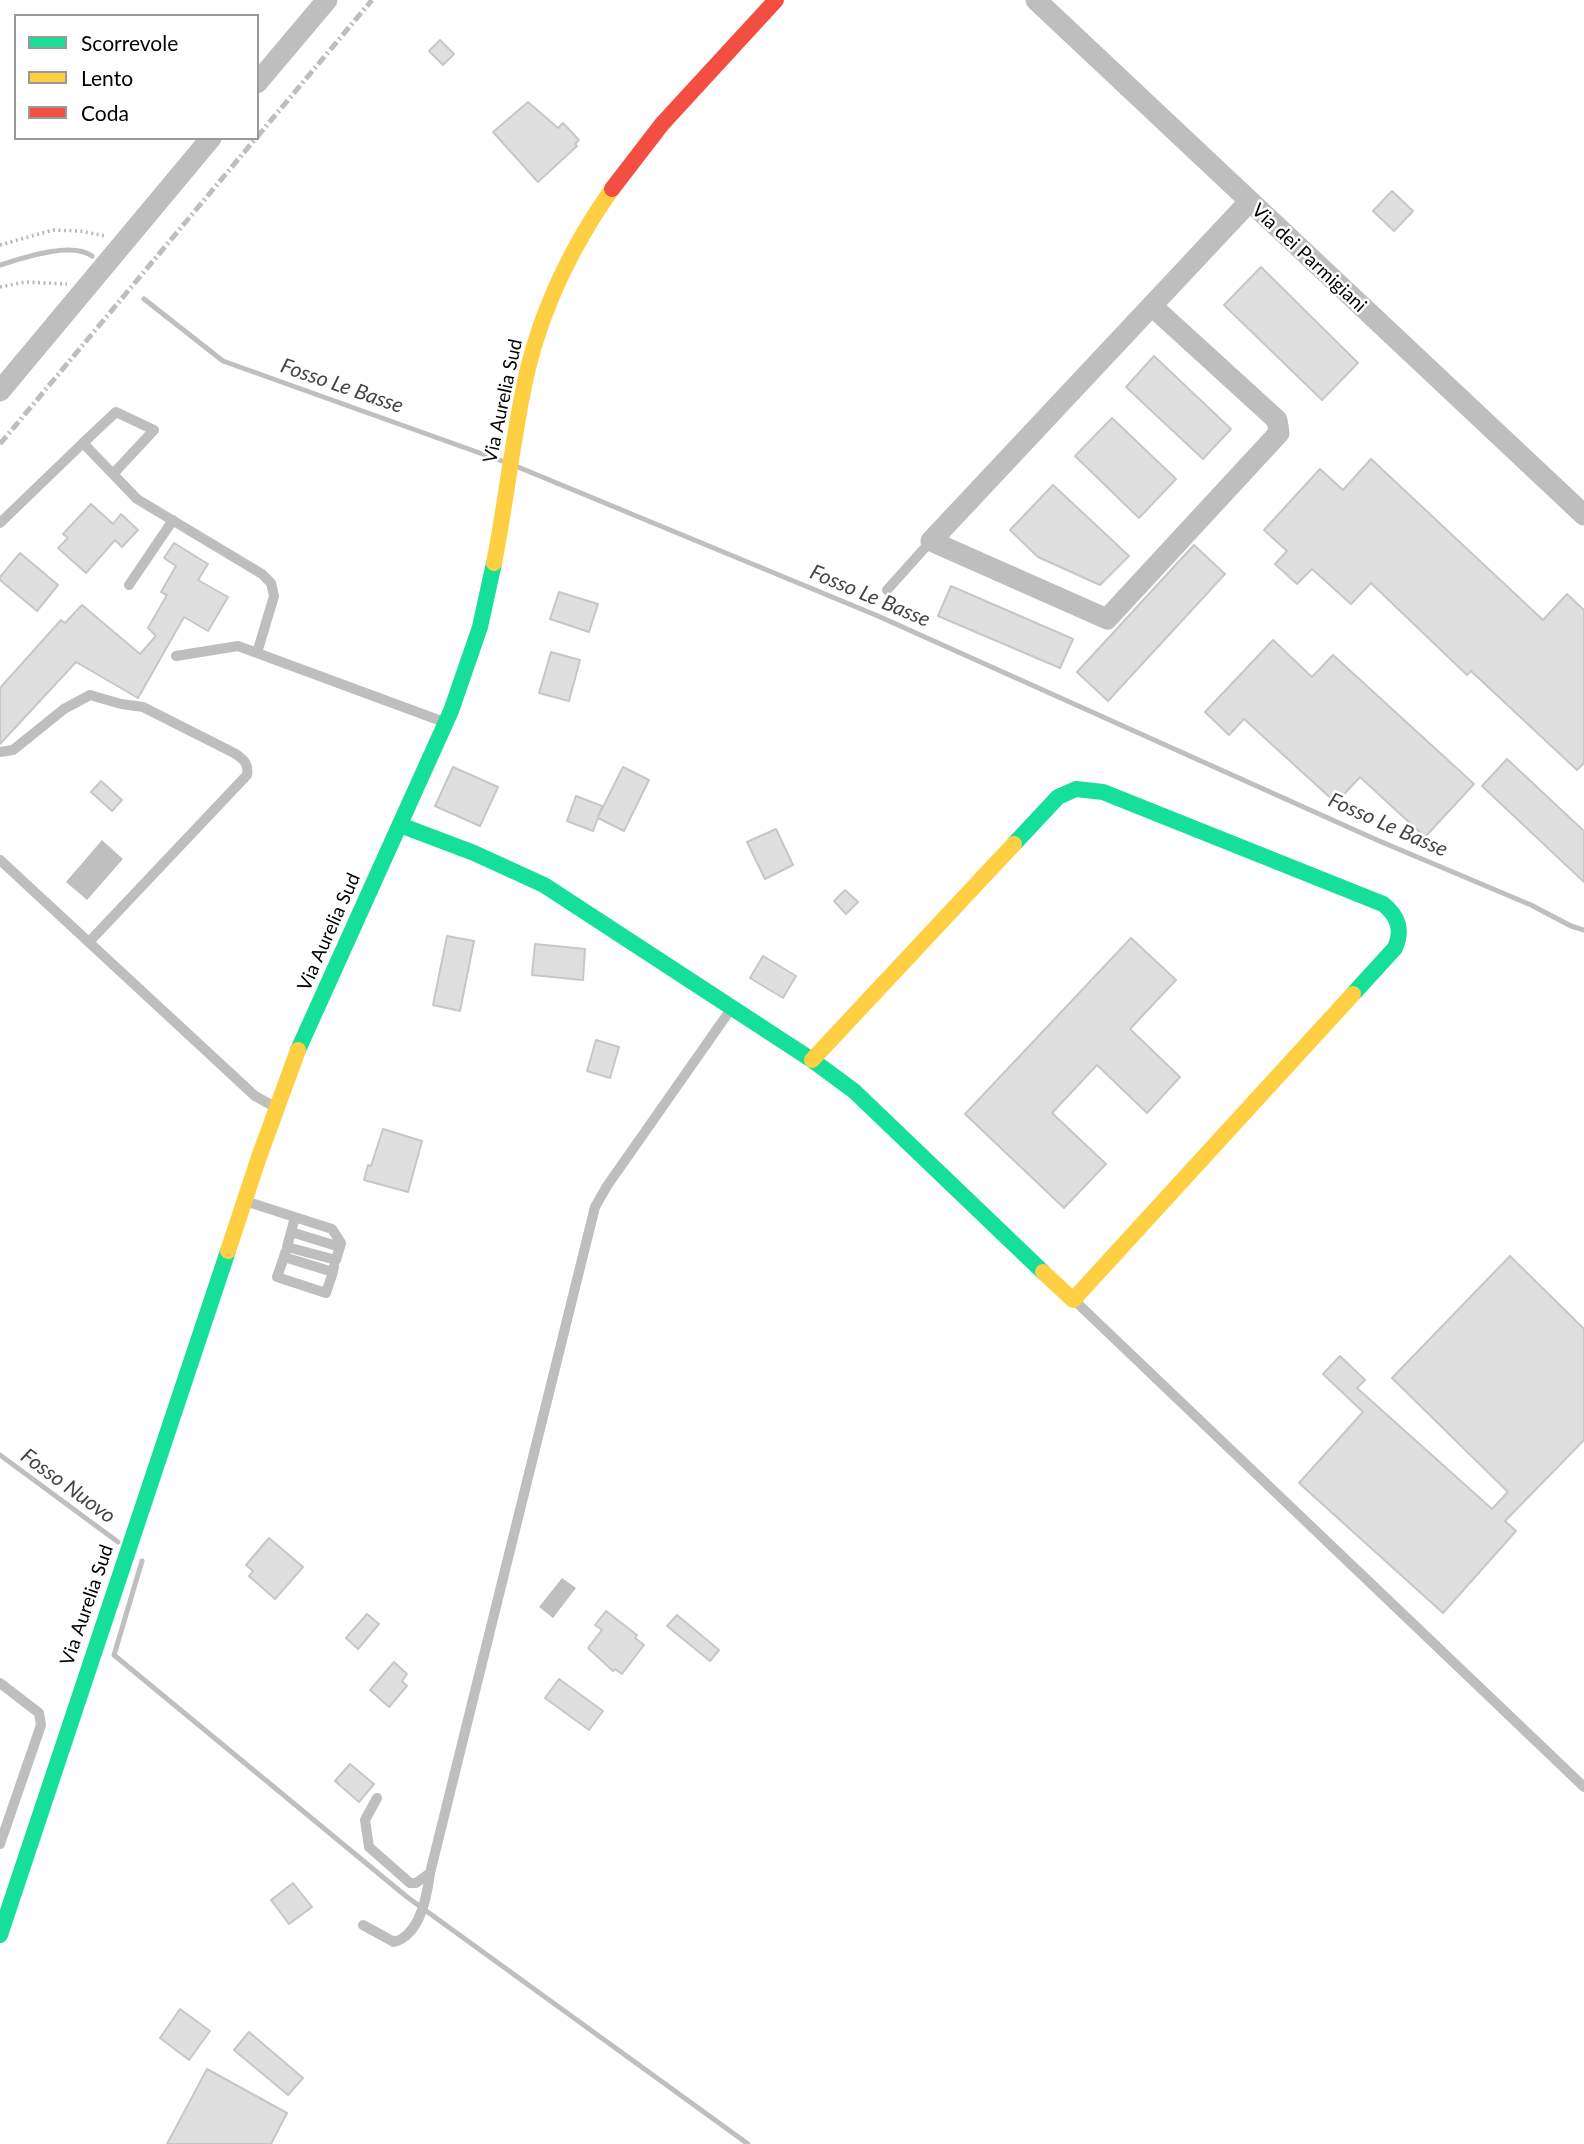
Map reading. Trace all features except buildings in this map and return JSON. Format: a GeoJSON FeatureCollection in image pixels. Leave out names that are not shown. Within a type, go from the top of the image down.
{"type":"FeatureCollection","features":[{"type":"Feature","properties":{"kind":"main road","name":"Via Aurelia Sud"},"geometry":{"type":"LineString","coordinates":[[0,1935],[7,1893],[298,1051],[446,723],[483,618],[504,511],[517,417],[546,310],[566,262],[597,207],[632,159],[776,0]]}},
{"type":"Feature","properties":{"kind":"main road"},"geometry":{"type":"LineString","coordinates":[[400,825],[474,853],[544,885],[812,1060],[854,1091],[1073,1300],[1395,948],[1400,932],[1399,923],[1390,909],[1102,792],[1076,789],[1058,797],[812,1060]]}},
{"type":"Feature","properties":{"kind":"street"},"geometry":{"type":"LineString","coordinates":[[259,81],[327,0]]}},
{"type":"Feature","properties":{"kind":"street","name":"Via dei Parmigiani"},"geometry":{"type":"LineString","coordinates":[[1036,0],[1584,515]]}},
{"type":"Feature","properties":{"kind":"street"},"geometry":{"type":"LineString","coordinates":[[0,391],[209,140]]}},
{"type":"Feature","properties":{"kind":"street"},"geometry":{"type":"LineString","coordinates":[[1152,306],[1277,420],[1279,433],[1107,619],[930,541],[1249,202]]}},
{"type":"Feature","properties":{"kind":"lane"},"geometry":{"type":"LineString","coordinates":[[0,523],[116,412],[154,430],[113,474]]}},
{"type":"Feature","properties":{"kind":"lane"},"geometry":{"type":"LineString","coordinates":[[83,443],[137,499],[262,574],[271,583],[274,596],[257,653]]}},
{"type":"Feature","properties":{"kind":"lane"},"geometry":{"type":"LineString","coordinates":[[128,585],[173,520]]}},
{"type":"Feature","properties":{"kind":"lane"},"geometry":{"type":"LineString","coordinates":[[887,590],[930,541]]}},
{"type":"Feature","properties":{"kind":"lane"},"geometry":{"type":"LineString","coordinates":[[176,656],[238,646],[446,723]]}},
{"type":"Feature","properties":{"kind":"lane"},"geometry":{"type":"LineString","coordinates":[[0,752],[13,750],[64,709],[90,695],[144,707],[245,760],[247,775],[89,942]]}},
{"type":"Feature","properties":{"kind":"lane"},"geometry":{"type":"LineString","coordinates":[[0,860],[255,1096],[277,1109]]}},
{"type":"Feature","properties":{"kind":"lane"},"geometry":{"type":"LineString","coordinates":[[363,1925],[394,1942],[403,1939],[411,1932],[425,1903],[430,1873],[596,1207],[607,1186],[732,1007]]}},
{"type":"Feature","properties":{"kind":"lane"},"geometry":{"type":"LineString","coordinates":[[245,1201],[332,1228],[338,1234],[340,1247],[326,1293],[277,1277],[295,1217]]}},
{"type":"Feature","properties":{"kind":"lane"},"geometry":{"type":"LineString","coordinates":[[291,1232],[340,1247]]}},
{"type":"Feature","properties":{"kind":"lane"},"geometry":{"type":"LineString","coordinates":[[285,1252],[334,1266]]}},
{"type":"Feature","properties":{"kind":"lane"},"geometry":{"type":"LineString","coordinates":[[1073,1300],[1584,1787]]}},
{"type":"Feature","properties":{"kind":"lane"},"geometry":{"type":"LineString","coordinates":[[0,1683],[39,1713],[41,1725],[0,1844]]}},
{"type":"Feature","properties":{"kind":"lane"},"geometry":{"type":"LineString","coordinates":[[377,1798],[365,1820],[369,1847],[410,1883],[416,1884],[430,1873]]}},
{"type":"Feature","properties":{"kind":"path"},"geometry":{"type":"LineString","coordinates":[[0,245],[53,230],[128,238]]}},
{"type":"Feature","properties":{"kind":"path"},"geometry":{"type":"LineString","coordinates":[[0,288],[25,282],[58,282],[86,288]]}},
{"type":"Feature","properties":{"kind":"shaded area"},"geometry":{"type":"Polygon","coordinates":[[[102,840],[123,859],[87,900],[66,882],[102,840]]]}},
{"type":"Feature","properties":{"kind":"shaded area"},"geometry":{"type":"Polygon","coordinates":[[[562,1578],[576,1588],[553,1618],[539,1607],[562,1578]]]}},
{"type":"Feature","properties":{"kind":"waterway","name":"Fosso Le Basse"},"geometry":{"type":"LineString","coordinates":[[0,265],[60,250],[83,252],[92,256]]}},
{"type":"Feature","properties":{"kind":"waterway","name":"Fosso Le Basse"},"geometry":{"type":"LineString","coordinates":[[144,299],[223,361],[502,461]]}},
{"type":"Feature","properties":{"kind":"waterway","name":"Fosso Le Basse"},"geometry":{"type":"LineString","coordinates":[[518,467],[878,616],[1584,930]]}},
{"type":"Feature","properties":{"kind":"waterway","name":"Fosso Nuovo"},"geometry":{"type":"LineString","coordinates":[[0,1455],[118,1542]]}},
{"type":"Feature","properties":{"kind":"waterway"},"geometry":{"type":"LineString","coordinates":[[142,1561],[114,1655],[407,1897],[748,2144]]}},
{"type":"Feature","properties":{"kind":"railway"},"geometry":{"type":"LineString","coordinates":[[259,135],[372,0]]}},
{"type":"Feature","properties":{"kind":"railway"},"geometry":{"type":"LineString","coordinates":[[0,444],[254,140]]}},
{"type":"Feature","properties":{"kind":"traffic: fast"},"geometry":{"type":"LineString","coordinates":[[298,1050],[451,711],[480,627],[494,563]]}},
{"type":"Feature","properties":{"kind":"traffic: fast"},"geometry":{"type":"LineString","coordinates":[[1014,844],[1058,797],[1076,789],[1103,792],[1383,904],[1398,924],[1399,935],[1395,948],[1353,994]]}},
{"type":"Feature","properties":{"kind":"traffic: fast"},"geometry":{"type":"LineString","coordinates":[[400,825],[474,853],[544,885],[812,1060],[854,1091],[1043,1272]]}},
{"type":"Feature","properties":{"kind":"traffic: fast"},"geometry":{"type":"LineString","coordinates":[[0,1935],[228,1251]]}},
{"type":"Feature","properties":{"kind":"traffic: slow"},"geometry":{"type":"LineString","coordinates":[[494,563],[518,416],[535,344],[552,297],[573,252],[612,189]]}},
{"type":"Feature","properties":{"kind":"traffic: slow"},"geometry":{"type":"LineString","coordinates":[[812,1060],[1014,844]]}},
{"type":"Feature","properties":{"kind":"traffic: slow"},"geometry":{"type":"LineString","coordinates":[[1043,1272],[1073,1300],[1353,994]]}},
{"type":"Feature","properties":{"kind":"traffic: slow"},"geometry":{"type":"LineString","coordinates":[[228,1251],[298,1050]]}},
{"type":"Feature","properties":{"kind":"traffic: jam"},"geometry":{"type":"LineString","coordinates":[[612,189],[662,124],[776,0]]}}]}
